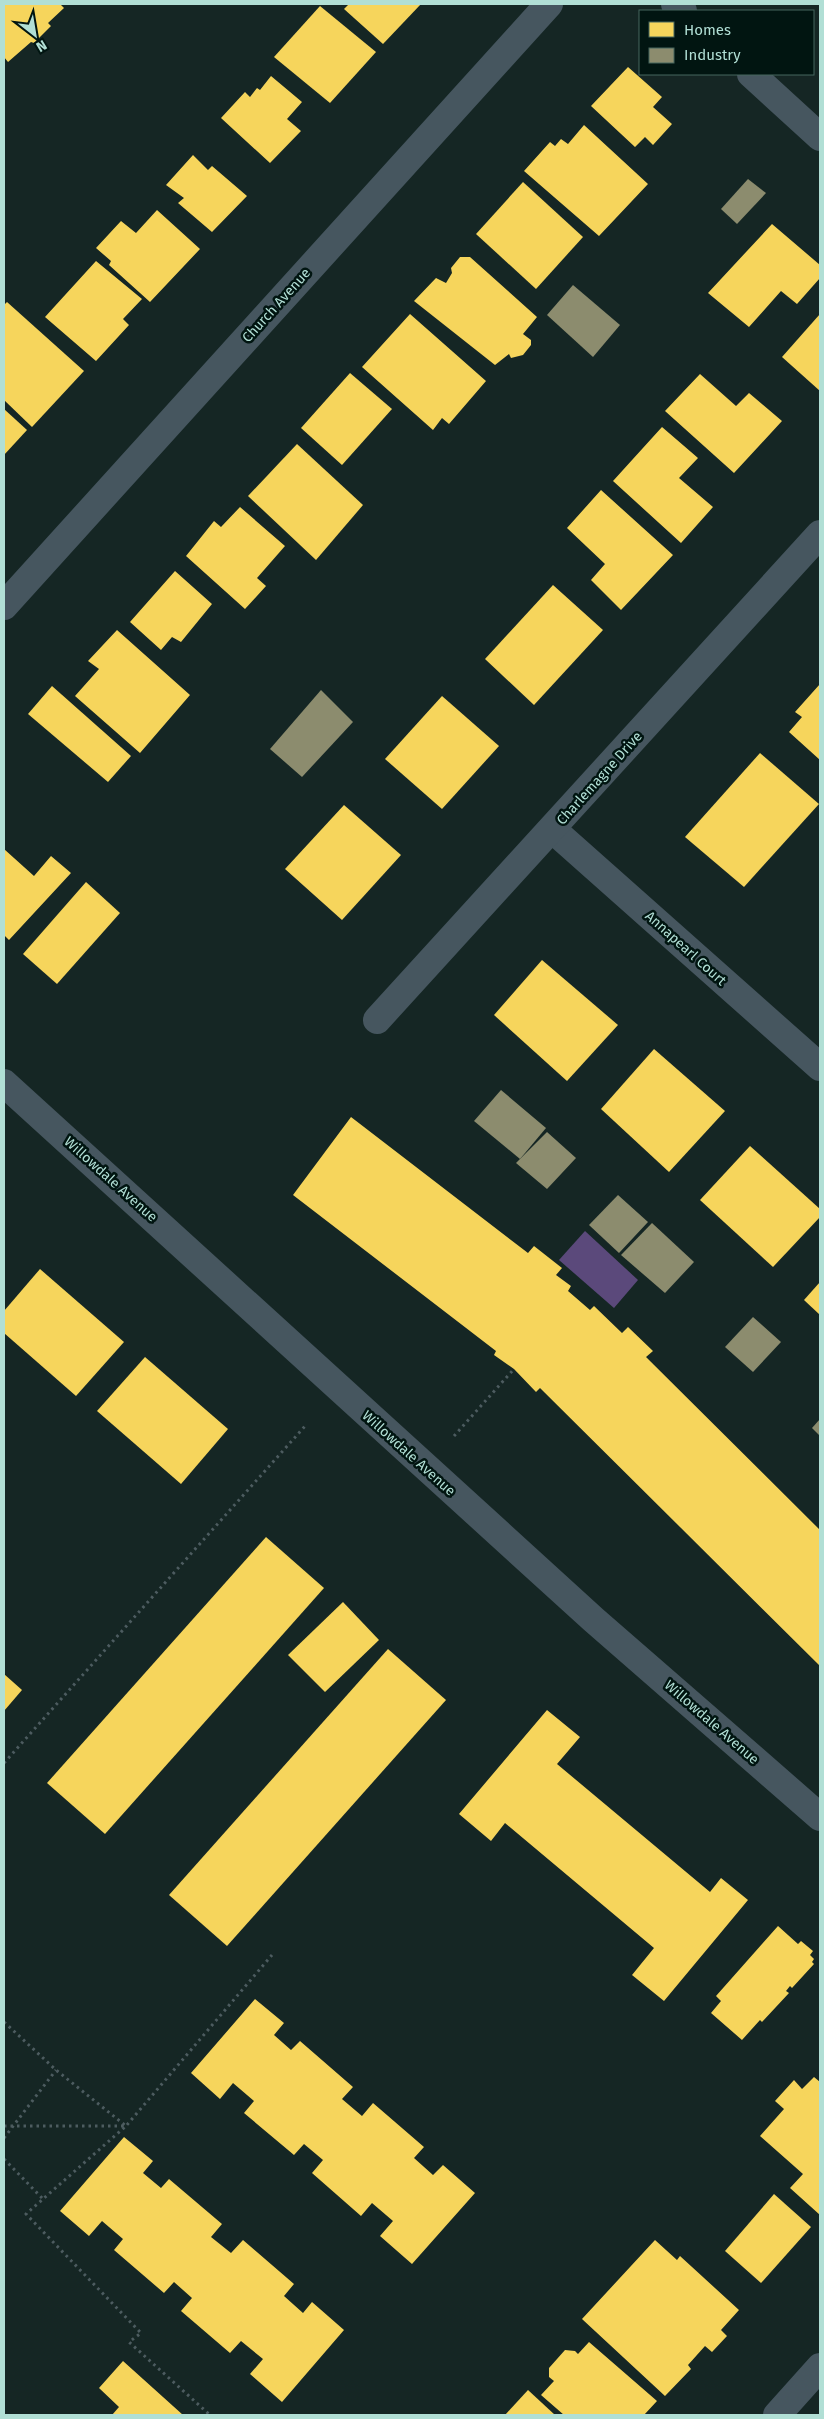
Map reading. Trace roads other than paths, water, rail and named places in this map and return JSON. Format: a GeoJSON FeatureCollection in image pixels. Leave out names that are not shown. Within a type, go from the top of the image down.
{"type":"FeatureCollection","features":[{"type":"Feature","properties":{"kind":"street","name":"Church Avenue"},"geometry":{"type":"LineString","coordinates":[[4,606],[549,4]]}},
{"type":"Feature","properties":{"kind":"street"},"geometry":{"type":"LineString","coordinates":[[752,75],[820,137]]}},
{"type":"Feature","properties":{"kind":"street","name":"Charlemagne Drive"},"geometry":{"type":"LineString","coordinates":[[376,1020],[820,534]]}},
{"type":"Feature","properties":{"kind":"street","name":"Annapearl Court"},"geometry":{"type":"LineString","coordinates":[[552,829],[820,1067]]}},
{"type":"Feature","properties":{"kind":"street","name":"Willowdale Avenue"},"geometry":{"type":"LineString","coordinates":[[4,1083],[594,1620],[820,1817]]}},
{"type":"Feature","properties":{"kind":"street"},"geometry":{"type":"LineString","coordinates":[[777,2415],[820,2367]]}}]}
